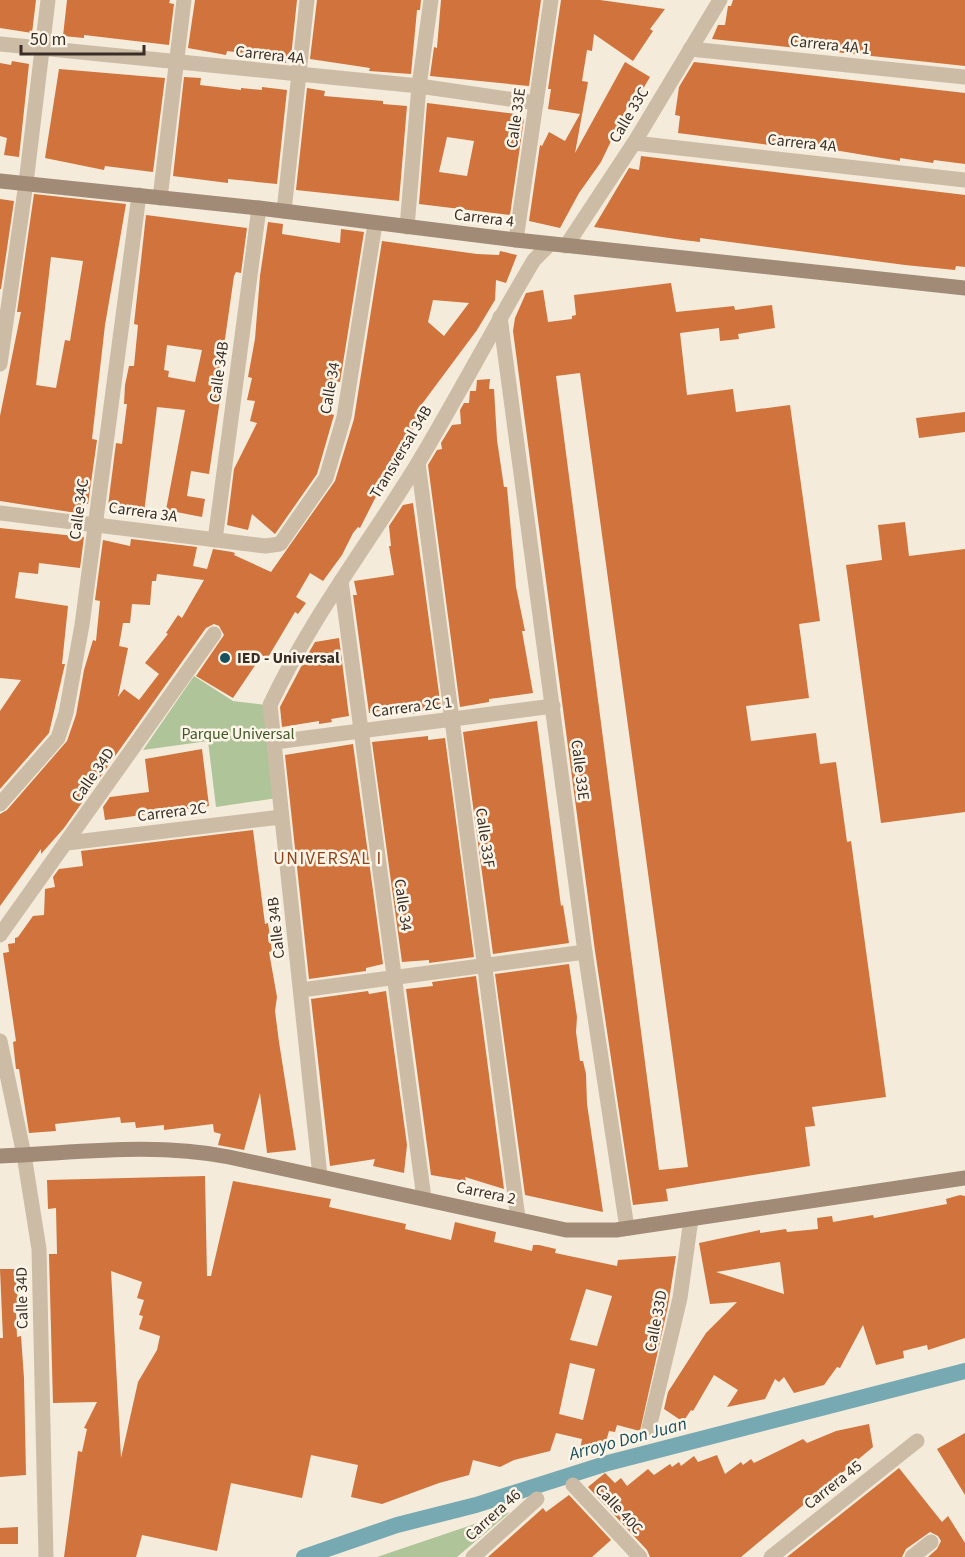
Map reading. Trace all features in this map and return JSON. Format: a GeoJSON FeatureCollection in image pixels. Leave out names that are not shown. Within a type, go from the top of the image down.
{"type":"FeatureCollection","features":[{"type":"Feature","properties":{"kind":"street"},"geometry":{"type":"LineString","coordinates":[[0,364],[26,183],[48,0]]}},
{"type":"Feature","properties":{"kind":"street"},"geometry":{"type":"LineString","coordinates":[[160,198],[184,0]]}},
{"type":"Feature","properties":{"kind":"street"},"geometry":{"type":"LineString","coordinates":[[284,211],[307,0]]}},
{"type":"Feature","properties":{"kind":"street"},"geometry":{"type":"LineString","coordinates":[[407,227],[419,86],[432,0]]}},
{"type":"Feature","properties":{"kind":"street","name":"Calle 33E"},"geometry":{"type":"LineString","coordinates":[[516,240],[551,0]]}},
{"type":"Feature","properties":{"kind":"street","name":"Calle 33C"},"geometry":{"type":"LineString","coordinates":[[558,245],[634,143],[720,0]]}},
{"type":"Feature","properties":{"kind":"street","name":"Carrera 4A"},"geometry":{"type":"LineString","coordinates":[[0,44],[298,76],[419,86],[536,103]]}},
{"type":"Feature","properties":{"kind":"street","name":"Carrera 4A 1"},"geometry":{"type":"LineString","coordinates":[[690,49],[965,77]]}},
{"type":"Feature","properties":{"kind":"street","name":"Carrera 4A"},"geometry":{"type":"LineString","coordinates":[[634,143],[965,180]]}},
{"type":"Feature","properties":{"kind":"street","name":"Carrera 4"},"geometry":{"type":"LineString","coordinates":[[0,181],[259,208],[558,245],[965,288]]}},
{"type":"Feature","properties":{"kind":"street","name":"Calle 34C"},"geometry":{"type":"LineString","coordinates":[[0,804],[58,738],[66,713],[82,625],[139,195]]}},
{"type":"Feature","properties":{"kind":"street","name":"Calle 34B"},"geometry":{"type":"LineString","coordinates":[[215,540],[259,208]]}},
{"type":"Feature","properties":{"kind":"street","name":"Calle 34"},"geometry":{"type":"LineString","coordinates":[[280,544],[326,478],[344,417],[375,224]]}},
{"type":"Feature","properties":{"kind":"street","name":"Transversal 34B"},"geometry":{"type":"LineString","coordinates":[[282,679],[341,581],[418,463],[534,260],[558,245]]}},
{"type":"Feature","properties":{"kind":"street","name":"Calle 33E"},"geometry":{"type":"LineString","coordinates":[[500,317],[585,952],[627,1228]]}},
{"type":"Feature","properties":{"kind":"street","name":"Calle 33F"},"geometry":{"type":"LineString","coordinates":[[418,463],[518,1218]]}},
{"type":"Feature","properties":{"kind":"street","name":"Carrera 3A"},"geometry":{"type":"LineString","coordinates":[[0,513],[96,523],[265,546],[280,544]]}},
{"type":"Feature","properties":{"kind":"street","name":"Calle 34"},"geometry":{"type":"LineString","coordinates":[[341,581],[359,732],[395,976],[424,1198]]}},
{"type":"Feature","properties":{"kind":"street","name":"Calle 34D"},"geometry":{"type":"LineString","coordinates":[[0,935],[214,634]]}},
{"type":"Feature","properties":{"kind":"street","name":"Calle 34B"},"geometry":{"type":"LineString","coordinates":[[282,679],[270,705],[320,1176]]}},
{"type":"Feature","properties":{"kind":"street","name":"Carrera 2C 1"},"geometry":{"type":"LineString","coordinates":[[275,742],[452,721],[553,706]]}},
{"type":"Feature","properties":{"kind":"street","name":"Carrera 2C"},"geometry":{"type":"LineString","coordinates":[[67,843],[281,817]]}},
{"type":"Feature","properties":{"kind":"street"},"geometry":{"type":"LineString","coordinates":[[301,990],[585,952]]}},
{"type":"Feature","properties":{"kind":"street","name":"Calle 34D"},"geometry":{"type":"LineString","coordinates":[[0,1041],[24,1155],[39,1249],[46,1557]]}},
{"type":"Feature","properties":{"kind":"street","name":"Carrera 2"},"geometry":{"type":"LineString","coordinates":[[0,1156],[117,1148],[172,1148],[320,1176],[566,1230],[627,1228],[965,1178]]}},
{"type":"Feature","properties":{"kind":"street","name":"Calle 33D"},"geometry":{"type":"LineString","coordinates":[[649,1428],[678,1309],[691,1219]]}},
{"type":"Feature","properties":{"kind":"street","name":"Carrera 45"},"geometry":{"type":"LineString","coordinates":[[771,1557],[917,1441]]}},
{"type":"Feature","properties":{"kind":"street","name":"Calle 40C"},"geometry":{"type":"LineString","coordinates":[[573,1485],[635,1552]]}},
{"type":"Feature","properties":{"kind":"street","name":"Carrera 46"},"geometry":{"type":"LineString","coordinates":[[473,1557],[537,1499]]}},
{"type":"Feature","properties":{"kind":"street"},"geometry":{"type":"LineString","coordinates":[[912,1557],[931,1542]]}},
{"type":"Feature","properties":{"kind":"street"},"geometry":{"type":"LineString","coordinates":[[618,1557],[635,1552]]}},
{"type":"Feature","properties":{"kind":"green space","name":"Parque Universal"},"geometry":{"type":"Polygon","coordinates":[[[194,676],[233,701],[266,705],[277,798],[216,807],[208,741],[143,750],[194,676]]]}},
{"type":"Feature","properties":{"kind":"green space"},"geometry":{"type":"Polygon","coordinates":[[[510,1512],[457,1557],[377,1557],[510,1512]]]}},
{"type":"Feature","properties":{"kind":"building"},"geometry":{"type":"Polygon","coordinates":[[[0,0],[36,0],[32,33],[0,28],[0,0]]]}},
{"type":"Feature","properties":{"kind":"building"},"geometry":{"type":"Polygon","coordinates":[[[67,0],[170,0],[169,3],[174,4],[169,45],[84,35],[84,38],[63,36],[67,0]]]}},
{"type":"Feature","properties":{"kind":"building"},"geometry":{"type":"Polygon","coordinates":[[[195,0],[297,0],[291,57],[287,56],[286,63],[265,61],[266,56],[227,51],[226,55],[188,48],[195,0]]]}},
{"type":"Feature","properties":{"kind":"building"},"geometry":{"type":"Polygon","coordinates":[[[317,0],[421,0],[420,10],[417,10],[411,74],[369,71],[370,68],[310,59],[317,0]]]}},
{"type":"Feature","properties":{"kind":"building"},"geometry":{"type":"Polygon","coordinates":[[[441,0],[541,0],[529,86],[430,76],[434,47],[437,48],[441,0]]]}},
{"type":"Feature","properties":{"kind":"building"},"geometry":{"type":"Polygon","coordinates":[[[561,0],[600,0],[665,9],[650,29],[653,31],[633,61],[594,34],[592,51],[587,50],[582,81],[588,82],[575,153],[625,62],[650,77],[640,94],[635,91],[601,162],[579,193],[560,228],[529,221],[540,145],[542,146],[549,132],[565,141],[580,114],[548,109],[551,89],[548,89],[561,0]]]}},
{"type":"Feature","properties":{"kind":"building"},"geometry":{"type":"Polygon","coordinates":[[[733,0],[965,0],[965,66],[712,39],[718,25],[725,25],[728,6],[731,6],[733,0]]]}},
{"type":"Feature","properties":{"kind":"building"},"geometry":{"type":"Polygon","coordinates":[[[12,61],[29,64],[19,157],[4,155],[7,138],[0,136],[0,63],[11,65],[12,61]]]}},
{"type":"Feature","properties":{"kind":"building"},"geometry":{"type":"Polygon","coordinates":[[[694,62],[965,93],[965,164],[934,160],[933,163],[900,158],[900,161],[816,147],[815,151],[678,133],[680,116],[675,115],[679,87],[694,62]]]}},
{"type":"Feature","properties":{"kind":"building"},"geometry":{"type":"Polygon","coordinates":[[[59,69],[165,78],[153,172],[105,166],[104,170],[45,158],[59,69]]]}},
{"type":"Feature","properties":{"kind":"building"},"geometry":{"type":"Polygon","coordinates":[[[184,77],[201,78],[200,85],[241,90],[241,88],[262,90],[262,87],[287,90],[277,184],[228,179],[228,183],[173,176],[184,77]]]}},
{"type":"Feature","properties":{"kind":"building"},"geometry":{"type":"Polygon","coordinates":[[[307,88],[325,91],[324,96],[383,101],[383,104],[407,106],[399,201],[296,190],[307,88]]]}},
{"type":"Feature","properties":{"kind":"building"},"geometry":{"type":"Polygon","coordinates":[[[427,103],[516,114],[524,119],[510,215],[419,204],[427,103]],[[447,137],[439,172],[467,176],[474,141],[447,137]]]}},
{"type":"Feature","properties":{"kind":"building"},"geometry":{"type":"Polygon","coordinates":[[[641,156],[965,195],[965,267],[956,266],[955,270],[905,265],[700,238],[700,242],[683,240],[594,227],[629,168],[639,170],[641,156]]]}},
{"type":"Feature","properties":{"kind":"building"},"geometry":{"type":"Polygon","coordinates":[[[34,194],[126,204],[105,325],[92,439],[97,440],[88,504],[85,503],[83,514],[0,501],[0,416],[21,312],[17,312],[34,194]],[[51,257],[36,385],[56,388],[65,340],[70,341],[83,261],[51,257]]]}},
{"type":"Feature","properties":{"kind":"building"},"geometry":{"type":"Polygon","coordinates":[[[0,199],[14,201],[1,289],[0,289],[0,199]]]}},
{"type":"Feature","properties":{"kind":"building"},"geometry":{"type":"Polygon","coordinates":[[[146,215],[247,228],[241,273],[236,272],[234,276],[223,353],[215,385],[222,386],[209,474],[191,471],[187,496],[205,499],[202,517],[166,510],[185,410],[157,407],[144,513],[108,506],[116,443],[122,444],[127,404],[124,404],[125,385],[129,366],[134,366],[138,325],[134,324],[146,215]],[[167,345],[164,370],[169,371],[168,377],[195,382],[202,350],[167,345]]]}},
{"type":"Feature","properties":{"kind":"building"},"geometry":{"type":"Polygon","coordinates":[[[268,222],[283,224],[282,234],[340,243],[341,229],[364,232],[340,382],[330,380],[322,411],[334,415],[317,474],[275,534],[252,514],[248,530],[227,525],[234,469],[257,423],[250,421],[255,401],[247,400],[252,378],[248,377],[255,339],[260,276],[268,222]]]}},
{"type":"Feature","properties":{"kind":"building"},"geometry":{"type":"Polygon","coordinates":[[[382,241],[477,254],[499,255],[500,251],[517,255],[506,283],[496,280],[495,300],[477,330],[419,408],[427,407],[392,462],[394,461],[360,528],[358,527],[353,533],[342,555],[323,581],[310,573],[296,597],[306,603],[298,614],[295,612],[267,659],[262,655],[233,698],[196,676],[224,635],[219,626],[214,624],[206,628],[64,828],[41,854],[41,849],[0,906],[0,814],[7,810],[67,741],[76,715],[84,670],[93,640],[96,641],[100,601],[95,600],[103,540],[130,546],[131,539],[197,547],[193,566],[207,569],[213,549],[232,552],[271,572],[335,481],[354,419],[382,241]],[[433,300],[428,322],[444,336],[469,303],[433,300]],[[157,574],[156,581],[152,581],[150,605],[132,604],[130,623],[123,623],[119,646],[128,648],[118,697],[124,689],[139,700],[159,674],[145,663],[168,634],[166,633],[178,615],[182,618],[204,580],[157,574]]]}},
{"type":"Feature","properties":{"kind":"building"},"geometry":{"type":"Polygon","coordinates":[[[671,283],[676,312],[734,306],[735,310],[772,305],[775,328],[738,334],[739,339],[720,341],[719,328],[680,333],[687,395],[733,389],[736,412],[790,405],[820,621],[799,624],[809,698],[746,706],[751,741],[816,733],[820,764],[836,762],[847,842],[851,841],[886,1097],[812,1107],[815,1126],[805,1127],[810,1166],[666,1189],[668,1201],[633,1205],[595,951],[513,331],[515,318],[526,293],[543,290],[548,322],[572,319],[572,316],[576,315],[574,295],[671,283]],[[580,373],[556,376],[659,1170],[688,1167],[580,373]]]}},
{"type":"Feature","properties":{"kind":"building"},"geometry":{"type":"Polygon","coordinates":[[[490,379],[489,389],[494,389],[497,440],[504,487],[507,487],[516,587],[525,631],[522,631],[533,693],[489,699],[489,702],[460,707],[428,465],[437,450],[442,449],[441,443],[452,425],[461,424],[460,410],[464,403],[469,403],[470,391],[476,391],[477,380],[490,379]]]}},
{"type":"Feature","properties":{"kind":"building"},"geometry":{"type":"Polygon","coordinates":[[[965,412],[965,432],[919,438],[916,418],[965,412]]]}},
{"type":"Feature","properties":{"kind":"building"},"geometry":{"type":"Polygon","coordinates":[[[413,503],[441,708],[412,714],[411,711],[399,713],[398,708],[369,713],[353,595],[357,595],[354,581],[394,575],[389,546],[391,546],[389,526],[403,505],[413,503]]]}},
{"type":"Feature","properties":{"kind":"building"},"geometry":{"type":"Polygon","coordinates":[[[905,522],[909,556],[965,549],[965,812],[881,823],[846,565],[882,560],[878,525],[905,522]]]}},
{"type":"Feature","properties":{"kind":"building"},"geometry":{"type":"Polygon","coordinates":[[[0,528],[84,537],[80,568],[39,563],[38,574],[19,572],[15,598],[68,606],[62,664],[65,664],[49,733],[0,789],[0,711],[21,680],[0,678],[0,528]]]}},
{"type":"Feature","properties":{"kind":"building"},"geometry":{"type":"Polygon","coordinates":[[[339,638],[349,716],[331,719],[332,722],[319,724],[319,721],[282,727],[280,707],[302,665],[309,664],[308,654],[315,642],[339,638]]]}},
{"type":"Feature","properties":{"kind":"building"},"geometry":{"type":"Polygon","coordinates":[[[537,721],[561,906],[563,905],[569,943],[493,954],[463,732],[537,721]]]}},
{"type":"Feature","properties":{"kind":"building"},"geometry":{"type":"Polygon","coordinates":[[[428,736],[428,740],[445,738],[474,957],[429,963],[429,960],[402,962],[372,742],[428,736]]]}},
{"type":"Feature","properties":{"kind":"building"},"geometry":{"type":"Polygon","coordinates":[[[353,744],[383,964],[366,968],[366,971],[309,979],[285,755],[353,744]]]}},
{"type":"Feature","properties":{"kind":"building"},"geometry":{"type":"Polygon","coordinates":[[[202,749],[209,806],[105,820],[103,807],[110,797],[149,792],[145,759],[202,749]]]}},
{"type":"Feature","properties":{"kind":"building"},"geometry":{"type":"Polygon","coordinates":[[[253,830],[265,924],[268,923],[272,951],[269,952],[277,997],[275,1011],[296,1150],[267,1153],[260,1093],[244,1150],[218,1145],[221,1134],[214,1132],[213,1124],[164,1130],[164,1125],[136,1128],[135,1122],[121,1123],[120,1117],[55,1124],[56,1131],[29,1133],[19,1069],[16,1069],[13,1042],[16,1041],[3,953],[9,952],[8,944],[15,943],[15,938],[33,916],[44,915],[45,889],[55,887],[53,877],[59,869],[83,866],[81,851],[253,830]]]}},
{"type":"Feature","properties":{"kind":"building"},"geometry":{"type":"Polygon","coordinates":[[[569,964],[577,1017],[576,1032],[580,1061],[583,1061],[586,1074],[587,1104],[603,1212],[525,1195],[495,974],[569,964]]]}},
{"type":"Feature","properties":{"kind":"building"},"geometry":{"type":"Polygon","coordinates":[[[476,976],[504,1189],[465,1177],[466,1181],[431,1175],[406,989],[433,986],[432,982],[476,976]]]}},
{"type":"Feature","properties":{"kind":"building"},"geometry":{"type":"Polygon","coordinates":[[[368,991],[369,994],[386,991],[407,1145],[404,1173],[373,1166],[375,1159],[330,1166],[311,999],[368,991]]]}},
{"type":"Feature","properties":{"kind":"building"},"geometry":{"type":"Polygon","coordinates":[[[205,1176],[207,1276],[211,1276],[233,1181],[331,1199],[329,1207],[406,1224],[405,1229],[451,1240],[455,1222],[496,1232],[494,1242],[532,1251],[533,1245],[539,1245],[556,1249],[555,1253],[617,1266],[618,1260],[676,1256],[668,1306],[640,1431],[617,1425],[615,1432],[609,1431],[605,1445],[580,1450],[582,1439],[556,1433],[550,1451],[514,1460],[500,1467],[473,1460],[469,1475],[439,1483],[382,1504],[351,1497],[358,1465],[311,1455],[302,1498],[231,1483],[217,1551],[142,1535],[136,1557],[64,1557],[78,1451],[82,1452],[87,1429],[84,1428],[97,1402],[53,1403],[49,1254],[57,1254],[56,1208],[48,1209],[47,1180],[205,1176]],[[111,1271],[121,1458],[138,1382],[157,1350],[160,1336],[139,1329],[143,1316],[139,1315],[144,1300],[137,1298],[142,1282],[111,1271]],[[586,1289],[570,1340],[597,1346],[612,1296],[586,1289]],[[570,1363],[559,1414],[583,1420],[595,1369],[570,1363]]]}},
{"type":"Feature","properties":{"kind":"building"},"geometry":{"type":"Polygon","coordinates":[[[965,1196],[965,1338],[928,1350],[927,1345],[903,1351],[904,1358],[876,1365],[863,1325],[840,1368],[837,1367],[824,1385],[794,1393],[784,1377],[779,1382],[775,1379],[765,1399],[727,1407],[738,1390],[714,1375],[693,1411],[691,1410],[685,1419],[679,1419],[664,1409],[668,1392],[706,1333],[737,1302],[710,1304],[699,1243],[760,1230],[760,1233],[786,1229],[787,1232],[818,1229],[817,1218],[832,1216],[833,1222],[873,1215],[874,1218],[947,1204],[946,1199],[965,1196]],[[780,1262],[716,1272],[784,1294],[780,1262]]]}},
{"type":"Feature","properties":{"kind":"building"},"geometry":{"type":"Polygon","coordinates":[[[0,1269],[15,1269],[19,1311],[16,1311],[17,1337],[21,1336],[24,1378],[26,1475],[0,1477],[0,1338],[3,1338],[0,1269]]]}},
{"type":"Feature","properties":{"kind":"building"},"geometry":{"type":"Polygon","coordinates":[[[869,1424],[873,1447],[741,1557],[650,1557],[647,1550],[588,1487],[605,1473],[615,1483],[621,1478],[627,1486],[648,1469],[654,1475],[670,1464],[672,1467],[679,1462],[681,1466],[694,1456],[698,1462],[717,1455],[725,1474],[741,1462],[743,1465],[751,1459],[754,1463],[803,1439],[807,1443],[836,1431],[869,1424]]]}},
{"type":"Feature","properties":{"kind":"building"},"geometry":{"type":"Polygon","coordinates":[[[965,1433],[965,1495],[937,1449],[965,1433]]]}},
{"type":"Feature","properties":{"kind":"building"},"geometry":{"type":"Polygon","coordinates":[[[899,1468],[942,1522],[948,1516],[965,1543],[965,1557],[928,1557],[937,1549],[941,1541],[938,1536],[930,1532],[906,1549],[902,1557],[787,1557],[899,1468]]]}},
{"type":"Feature","properties":{"kind":"building"},"geometry":{"type":"Polygon","coordinates":[[[569,1495],[611,1540],[592,1557],[488,1557],[543,1508],[546,1512],[569,1495]]]}},
{"type":"Feature","properties":{"kind":"building"},"geometry":{"type":"Polygon","coordinates":[[[18,1527],[18,1544],[0,1544],[0,1528],[18,1527]]]}},
{"type":"Feature","properties":{"kind":"waterway","name":"Arroyo Don Juan"},"geometry":{"type":"LineString","coordinates":[[304,1557],[397,1525],[476,1505],[608,1463],[965,1371]]}},
{"type":"Feature","properties":{"kind":"place","name":"IED - Universal"},"geometry":{"type":"Point","coordinates":[225,658]}},
{"type":"Feature","properties":{"kind":"district","name":"UNIVERSAL I"},"geometry":{"type":"Point","coordinates":[328,858]}}]}
